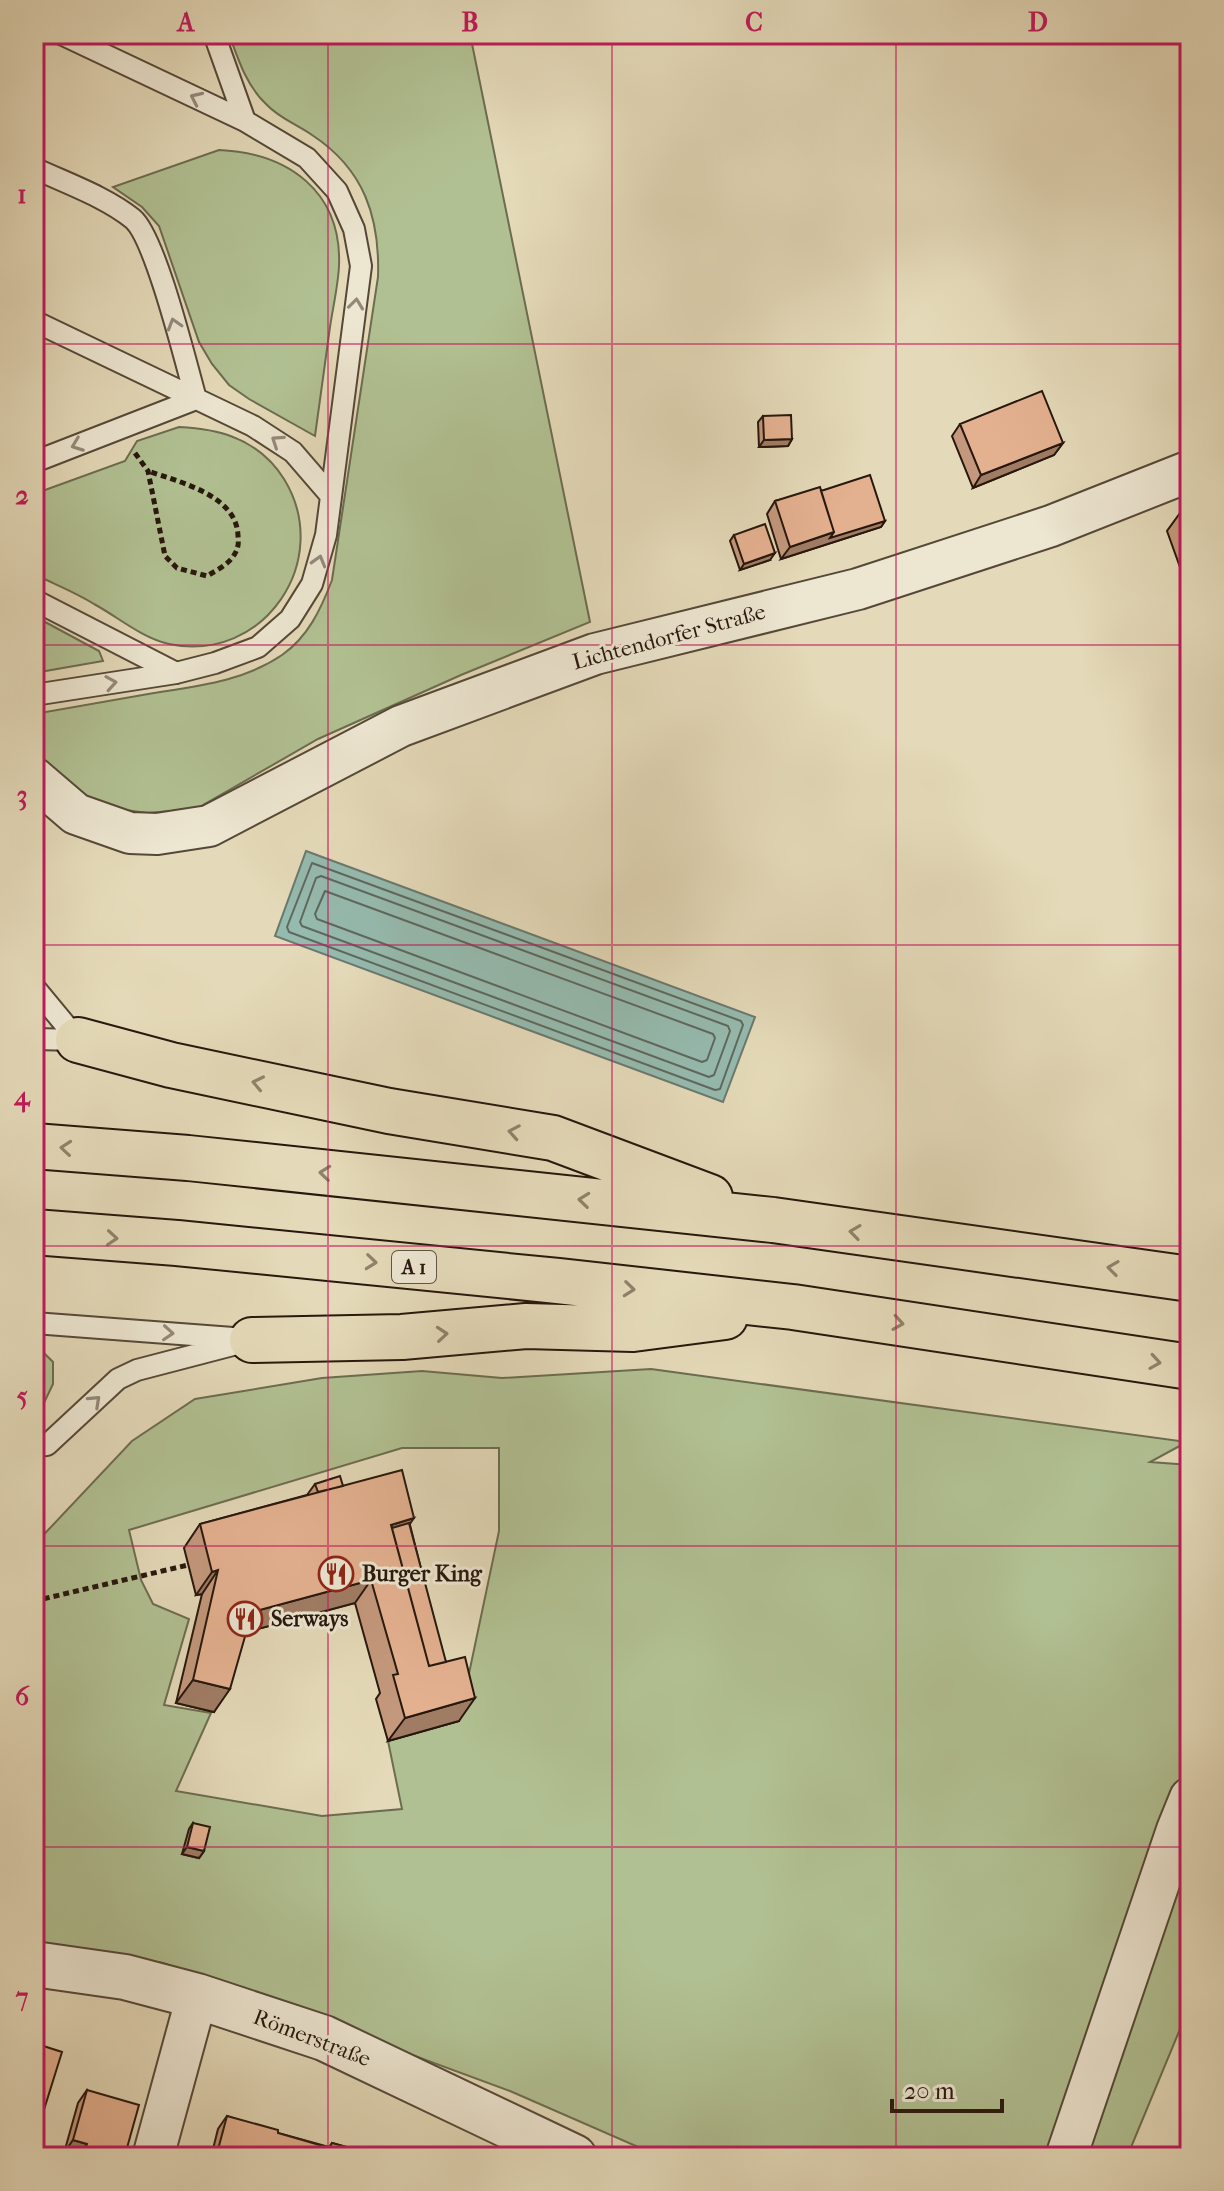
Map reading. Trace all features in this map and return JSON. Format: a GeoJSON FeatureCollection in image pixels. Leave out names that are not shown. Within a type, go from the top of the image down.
{"type":"FeatureCollection","features":[{"type":"Feature","properties":{"kind":"highway"},"geometry":{"type":"LineString","coordinates":[[78,1040],[171,1065],[373,1108],[553,1138],[773,1220]]}},
{"type":"Feature","properties":{"kind":"highway"},"geometry":{"type":"LineString","coordinates":[[34,1146],[188,1158],[773,1220],[1190,1279]]}},
{"type":"Feature","properties":{"kind":"highway","name":"A 1"},"geometry":{"type":"LineString","coordinates":[[34,1232],[177,1243],[793,1307],[1190,1367]]}},
{"type":"Feature","properties":{"kind":"highway"},"geometry":{"type":"LineString","coordinates":[[252,1340],[402,1337],[526,1326],[633,1329],[793,1307]]}},
{"type":"Feature","properties":{"kind":"street","name":"Lichtendorfer Straße"},"geometry":{"type":"LineString","coordinates":[[34,778],[76,814],[130,833],[157,834],[209,826],[401,726],[595,654],[858,589],[1051,526],[1190,471]]}},
{"type":"Feature","properties":{"kind":"street"},"geometry":{"type":"LineString","coordinates":[[1066,2157],[1190,1798]]}},
{"type":"Feature","properties":{"kind":"street","name":"Römerstraße"},"geometry":{"type":"LineString","coordinates":[[34,1964],[125,1977],[197,1996],[324,2038],[574,2157]]}},
{"type":"Feature","properties":{"kind":"street"},"geometry":{"type":"LineString","coordinates":[[153,2157],[197,1996]]}},
{"type":"Feature","properties":{"kind":"lane"},"geometry":{"type":"LineString","coordinates":[[34,695],[176,673],[215,663],[258,647],[290,619],[312,584],[326,535],[361,266],[354,229],[337,191],[307,158],[245,121],[61,34]]}},
{"type":"Feature","properties":{"kind":"lane"},"geometry":{"type":"LineString","coordinates":[[214,34],[245,121]]}},
{"type":"Feature","properties":{"kind":"lane"},"geometry":{"type":"LineString","coordinates":[[34,168],[97,197],[135,221],[152,251],[196,399]]}},
{"type":"Feature","properties":{"kind":"lane"},"geometry":{"type":"LineString","coordinates":[[34,321],[253,426],[293,452],[331,496]]}},
{"type":"Feature","properties":{"kind":"lane"},"geometry":{"type":"LineString","coordinates":[[34,462],[196,399]]}},
{"type":"Feature","properties":{"kind":"lane"},"geometry":{"type":"LineString","coordinates":[[34,600],[176,673]]}},
{"type":"Feature","properties":{"kind":"lane"},"geometry":{"type":"LineString","coordinates":[[34,987],[78,1040]]}},
{"type":"Feature","properties":{"kind":"lane"},"geometry":{"type":"LineString","coordinates":[[34,1039],[78,1040]]}},
{"type":"Feature","properties":{"kind":"lane"},"geometry":{"type":"LineString","coordinates":[[34,1323],[252,1340]]}},
{"type":"Feature","properties":{"kind":"lane"},"geometry":{"type":"LineString","coordinates":[[38,1450],[118,1379],[137,1370],[252,1340]]}},
{"type":"Feature","properties":{"kind":"path"},"geometry":{"type":"LineString","coordinates":[[119,429],[148,471],[165,556],[177,568],[207,576],[230,561],[239,548],[238,529],[228,510],[213,498],[148,471]]}},
{"type":"Feature","properties":{"kind":"path"},"geometry":{"type":"LineString","coordinates":[[34,1601],[188,1565]]}},
{"type":"Feature","properties":{"kind":"green space"},"geometry":{"type":"Polygon","coordinates":[[[229,34],[470,34],[590,622],[318,739],[196,809],[147,813],[118,809],[61,781],[34,749],[34,714],[237,677],[267,664],[299,640],[318,612],[332,580],[378,277],[372,215],[356,179],[330,148],[276,113],[259,97],[243,71],[229,34]]]}},
{"type":"Feature","properties":{"kind":"green space"},"geometry":{"type":"Polygon","coordinates":[[[219,150],[268,159],[289,169],[306,181],[321,198],[331,217],[338,240],[339,266],[315,436],[229,385],[199,342],[159,226],[142,207],[113,187],[219,150]]]}},
{"type":"Feature","properties":{"kind":"green space"},"geometry":{"type":"Polygon","coordinates":[[[179,427],[220,433],[255,449],[284,479],[297,510],[300,542],[295,572],[281,599],[260,622],[234,638],[203,646],[169,644],[149,637],[87,600],[34,574],[34,494],[125,461],[137,441],[179,427]]]}},
{"type":"Feature","properties":{"kind":"green space"},"geometry":{"type":"Polygon","coordinates":[[[34,616],[99,651],[103,661],[34,673],[34,616]]]}},
{"type":"Feature","properties":{"kind":"green space"},"geometry":{"type":"Polygon","coordinates":[[[34,1343],[53,1362],[53,1384],[43,1405],[34,1409],[34,1343]]]}},
{"type":"Feature","properties":{"kind":"green space"},"geometry":{"type":"Polygon","coordinates":[[[651,1369],[1187,1442],[1150,1462],[1190,1465],[1190,2005],[1127,2157],[661,2157],[510,2091],[163,1963],[34,1943],[34,1545],[132,1441],[195,1399],[322,1378],[422,1371],[502,1378],[651,1369]],[[402,1448],[129,1530],[141,1580],[153,1604],[189,1619],[164,1705],[211,1713],[176,1791],[322,1816],[402,1809],[388,1741],[459,1721],[499,1531],[499,1448],[402,1448]]]}},
{"type":"Feature","properties":{"kind":"water"},"geometry":{"type":"Polygon","coordinates":[[[306,851],[755,1017],[723,1102],[275,936],[306,851]]]}},
{"type":"Feature","properties":{"kind":"building"},"geometry":{"type":"Polygon","coordinates":[[[1042,391],[1063,443],[981,475],[960,424],[1042,391]]]}},
{"type":"Feature","properties":{"kind":"building"},"geometry":{"type":"Polygon","coordinates":[[[791,415],[792,439],[764,440],[763,416],[791,415]]]}},
{"type":"Feature","properties":{"kind":"building"},"geometry":{"type":"Polygon","coordinates":[[[870,475],[885,521],[830,538],[834,532],[821,491],[870,475]]]}},
{"type":"Feature","properties":{"kind":"building"},"geometry":{"type":"Polygon","coordinates":[[[820,487],[834,532],[790,547],[775,501],[820,487]]]}},
{"type":"Feature","properties":{"kind":"building"},"geometry":{"type":"Polygon","coordinates":[[[1190,509],[1190,541],[1180,513],[1190,509]]]}},
{"type":"Feature","properties":{"kind":"building"},"geometry":{"type":"Polygon","coordinates":[[[765,524],[775,553],[744,564],[734,535],[765,524]]]}},
{"type":"Feature","properties":{"kind":"building","name":"Serways"},"geometry":{"type":"Polygon","coordinates":[[[402,1470],[414,1518],[391,1525],[429,1666],[465,1657],[475,1698],[405,1718],[393,1675],[398,1674],[371,1580],[252,1612],[230,1689],[193,1680],[218,1570],[212,1572],[200,1524],[402,1470]]]}},
{"type":"Feature","properties":{"kind":"building"},"geometry":{"type":"Polygon","coordinates":[[[340,1476],[343,1486],[318,1492],[315,1484],[340,1476]]]}},
{"type":"Feature","properties":{"kind":"building"},"geometry":{"type":"Polygon","coordinates":[[[409,1523],[446,1662],[429,1666],[392,1528],[409,1523]]]}},
{"type":"Feature","properties":{"kind":"building"},"geometry":{"type":"Polygon","coordinates":[[[193,1823],[210,1827],[204,1851],[187,1847],[193,1823]]]}},
{"type":"Feature","properties":{"kind":"building"},"geometry":{"type":"Polygon","coordinates":[[[34,2043],[62,2052],[42,2116],[34,2114],[34,2043]]]}},
{"type":"Feature","properties":{"kind":"building"},"geometry":{"type":"Polygon","coordinates":[[[87,2090],[139,2105],[125,2155],[83,2157],[87,2144],[73,2140],[87,2090]]]}},
{"type":"Feature","properties":{"kind":"building"},"geometry":{"type":"Polygon","coordinates":[[[227,2116],[330,2148],[332,2143],[382,2157],[216,2157],[227,2116]]]}},
{"type":"Feature","properties":{"kind":"place","name":"Burger King"},"geometry":{"type":"Point","coordinates":[336,1574]}},
{"type":"Feature","properties":{"kind":"place","name":"Serways"},"geometry":{"type":"Point","coordinates":[245,1619]}}]}
